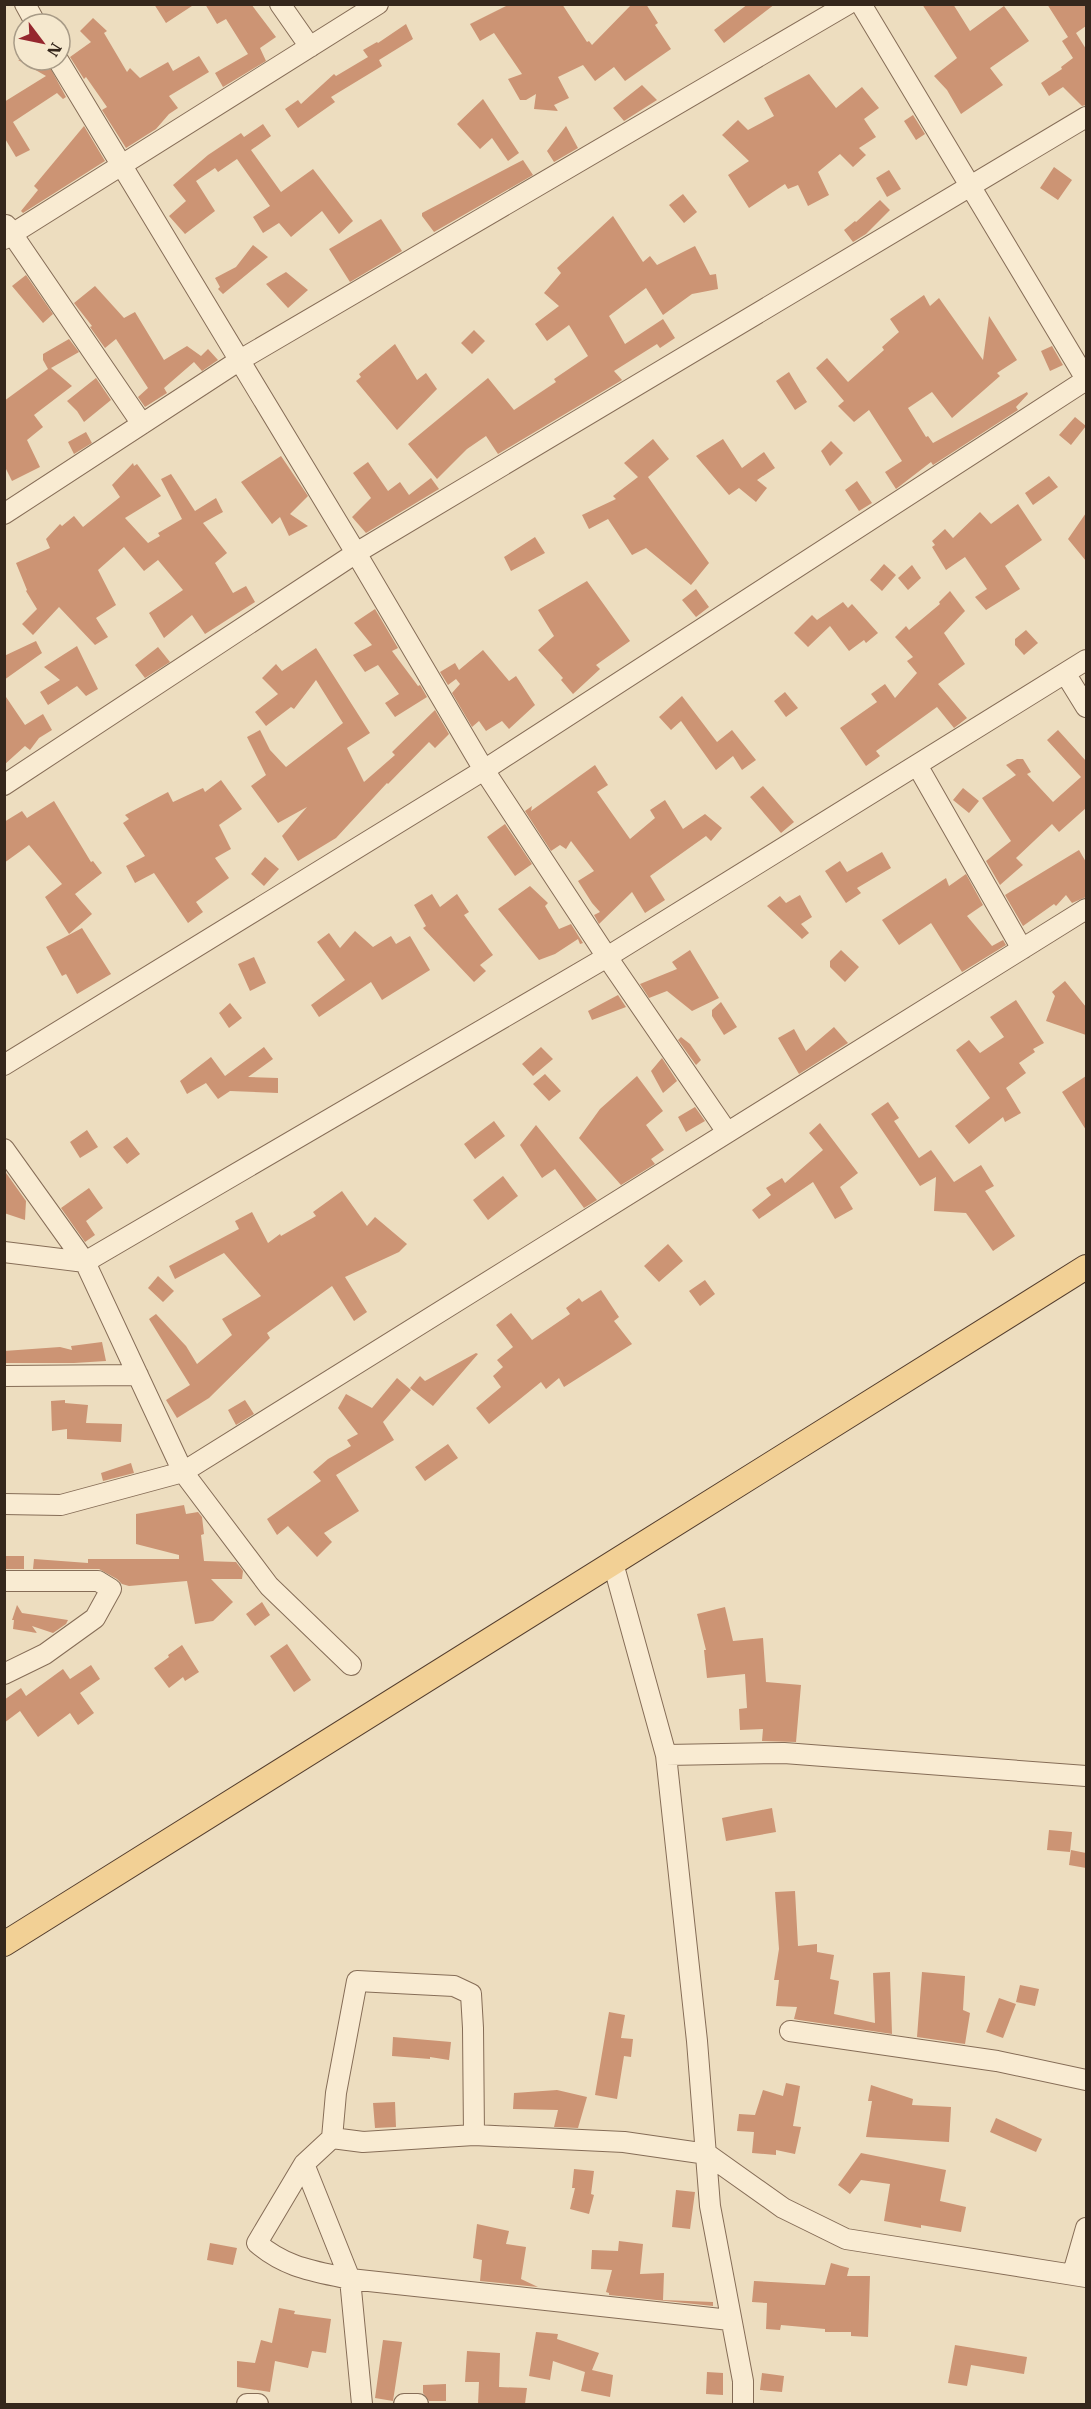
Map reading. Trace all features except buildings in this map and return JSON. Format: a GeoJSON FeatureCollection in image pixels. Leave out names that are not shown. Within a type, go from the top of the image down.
{"type":"FeatureCollection","features":[{"type":"Feature","properties":{"kind":"main road"},"geometry":{"type":"LineString","coordinates":[[4,1944],[1086,1267]]}},
{"type":"Feature","properties":{"kind":"street"},"geometry":{"type":"LineString","coordinates":[[280,4],[310,47]]}},
{"type":"Feature","properties":{"kind":"street"},"geometry":{"type":"LineString","coordinates":[[142,424],[7,232],[121,166],[378,4]]}},
{"type":"Feature","properties":{"kind":"street"},"geometry":{"type":"LineString","coordinates":[[4,514],[240,360],[848,4]]}},
{"type":"Feature","properties":{"kind":"street"},"geometry":{"type":"LineString","coordinates":[[4,1065],[484,770],[1086,380],[861,4]]}},
{"type":"Feature","properties":{"kind":"street"},"geometry":{"type":"LineString","coordinates":[[65,72],[356,553],[484,770],[607,957],[727,1132]]}},
{"type":"Feature","properties":{"kind":"street"},"geometry":{"type":"LineString","coordinates":[[4,784],[356,553],[1086,117]]}},
{"type":"Feature","properties":{"kind":"street"},"geometry":{"type":"LineString","coordinates":[[4,1252],[85,1262],[607,957],[1086,660]]}},
{"type":"Feature","properties":{"kind":"street"},"geometry":{"type":"LineString","coordinates":[[1065,673],[1086,707]]}},
{"type":"Feature","properties":{"kind":"street"},"geometry":{"type":"LineString","coordinates":[[917,765],[1022,949]]}},
{"type":"Feature","properties":{"kind":"street"},"geometry":{"type":"LineString","coordinates":[[4,1504],[61,1505],[183,1473],[1086,909]]}},
{"type":"Feature","properties":{"kind":"street"},"geometry":{"type":"LineString","coordinates":[[4,1149],[85,1262],[183,1473],[269,1586],[351,1665]]}},
{"type":"Feature","properties":{"kind":"street"},"geometry":{"type":"LineString","coordinates":[[4,1376],[138,1375]]}},
{"type":"Feature","properties":{"kind":"street"},"geometry":{"type":"LineString","coordinates":[[613,1563],[666,1755],[697,2041],[710,2206],[743,2381],[743,2404]]}},
{"type":"Feature","properties":{"kind":"street"},"geometry":{"type":"LineString","coordinates":[[4,1581],[98,1581],[111,1589],[95,1618],[45,1654],[4,1674]]}},
{"type":"Feature","properties":{"kind":"street"},"geometry":{"type":"LineString","coordinates":[[666,1755],[784,1753],[1086,1776]]}},
{"type":"Feature","properties":{"kind":"street"},"geometry":{"type":"LineString","coordinates":[[474,2135],[471,1994],[454,1986],[357,1981],[336,2093],[332,2138],[304,2164],[256,2242],[273,2257],[300,2268],[350,2279],[730,2320]]}},
{"type":"Feature","properties":{"kind":"street"},"geometry":{"type":"LineString","coordinates":[[790,2031],[997,2061],[1086,2080]]}},
{"type":"Feature","properties":{"kind":"street"},"geometry":{"type":"LineString","coordinates":[[332,2138],[363,2142],[474,2135],[624,2142],[707,2154],[783,2208],[846,2239],[1080,2275],[1086,2228]]}},
{"type":"Feature","properties":{"kind":"street"},"geometry":{"type":"LineString","coordinates":[[304,2164],[350,2279],[362,2404]]}},
{"type":"Feature","properties":{"kind":"street"},"geometry":{"type":"LineString","coordinates":[[404,2404],[418,2404]]}}]}
